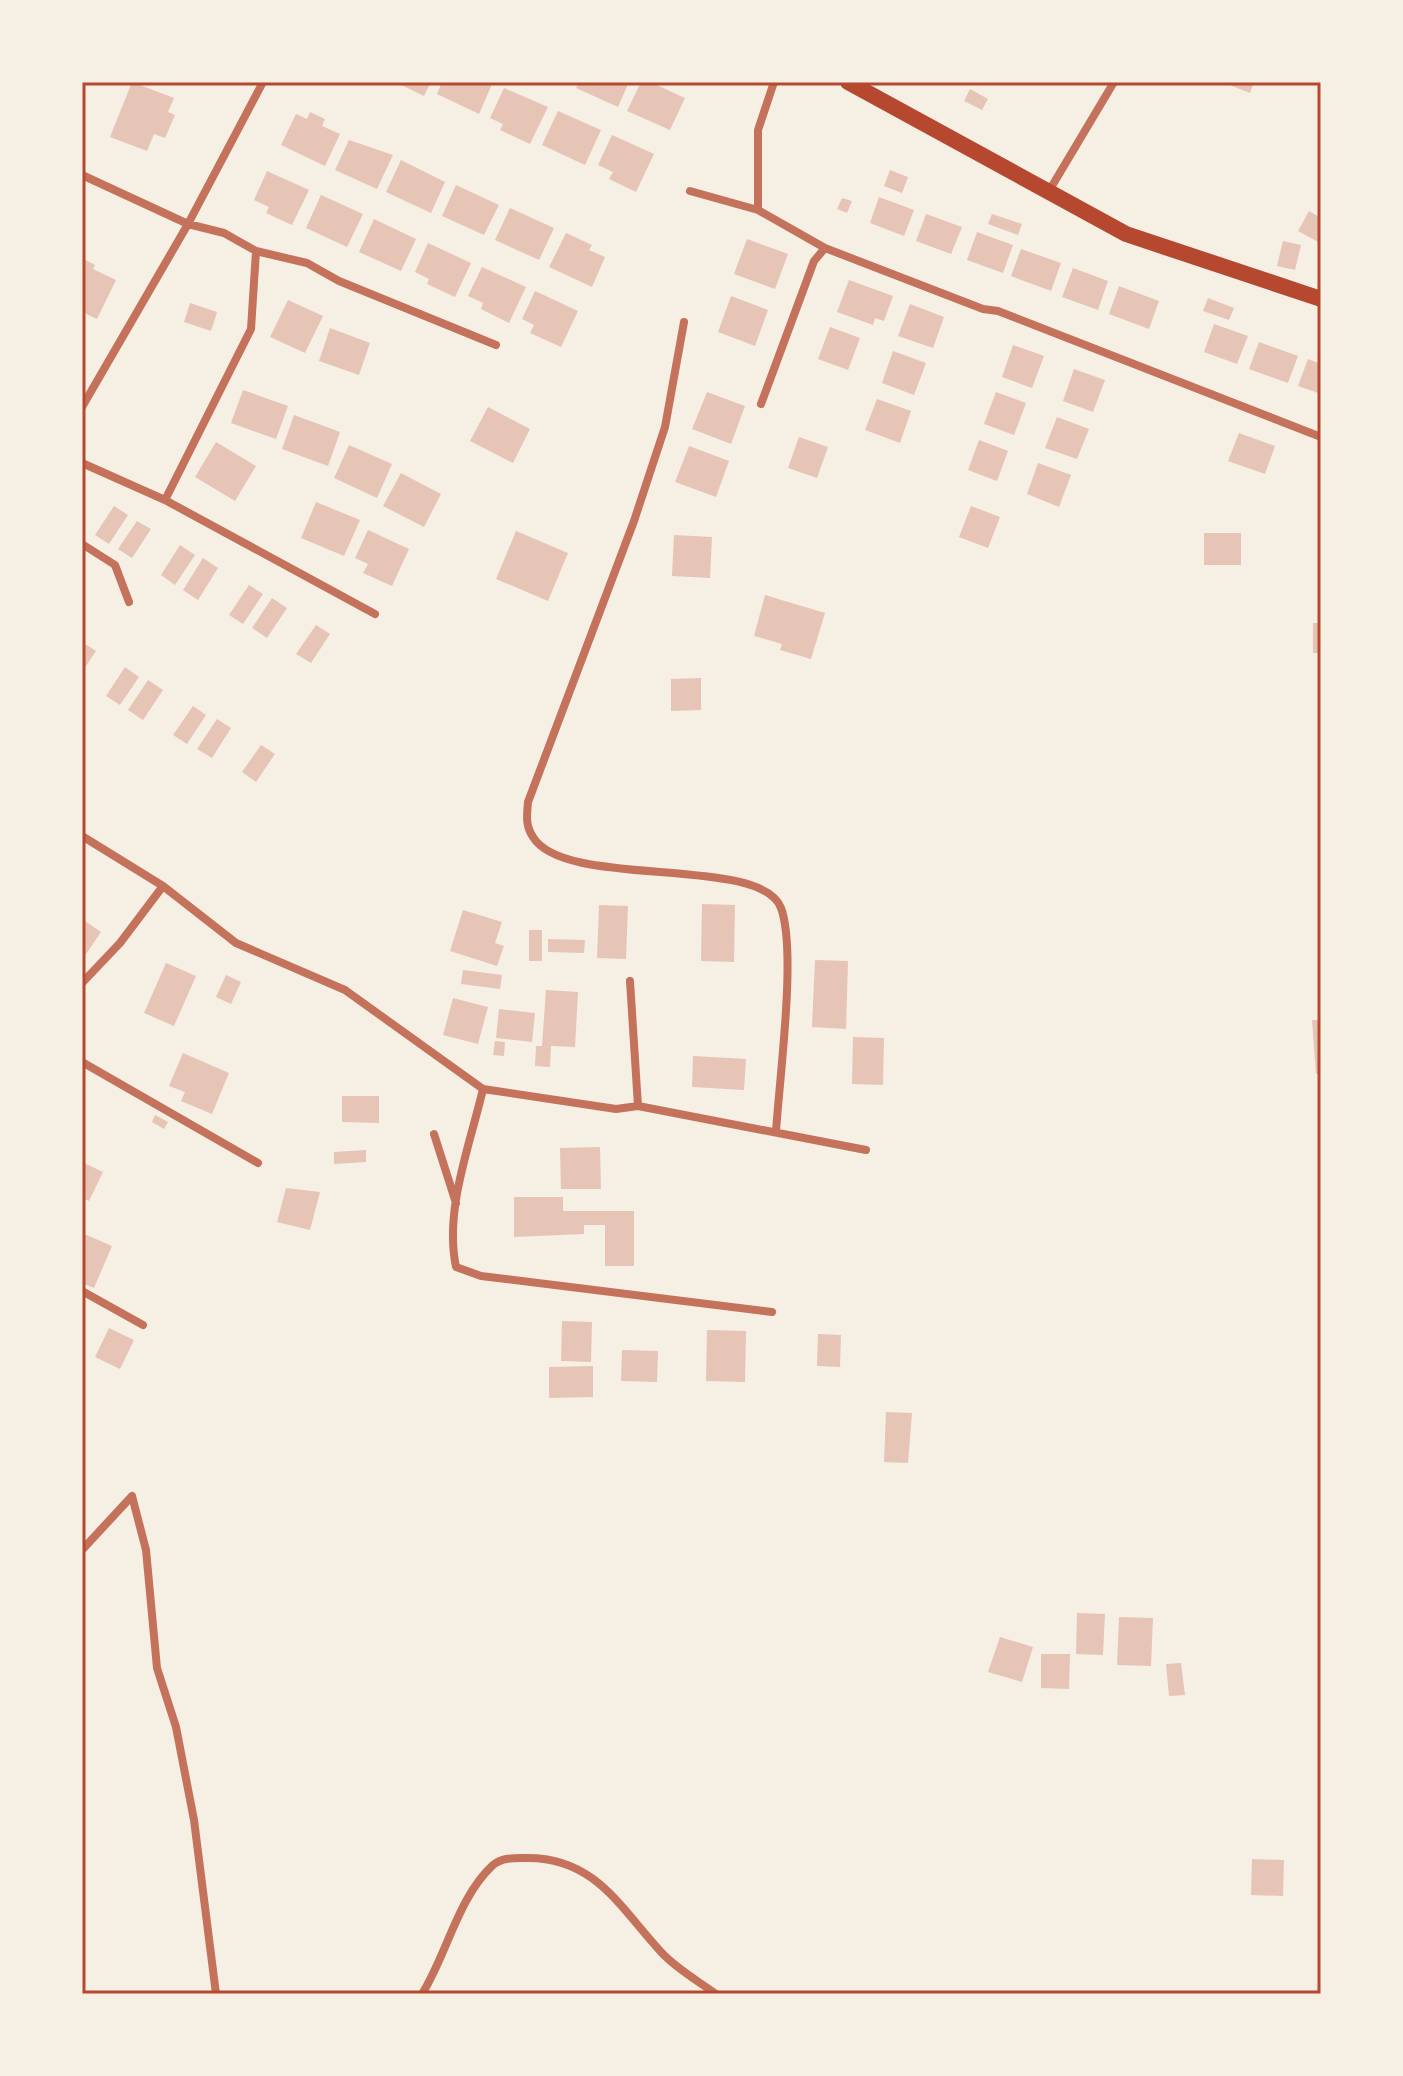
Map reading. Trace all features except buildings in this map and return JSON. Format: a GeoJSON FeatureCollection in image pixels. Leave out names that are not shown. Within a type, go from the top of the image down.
{"type":"FeatureCollection","features":[{"type":"Feature","properties":{"kind":"main road"},"geometry":{"type":"LineString","coordinates":[[848,82],[1146,243],[1321,299]]}},
{"type":"Feature","properties":{"kind":"street"},"geometry":{"type":"LineString","coordinates":[[82,407],[188,224],[263,82]]}},
{"type":"Feature","properties":{"kind":"street"},"geometry":{"type":"LineString","coordinates":[[758,210],[758,130],[774,82]]}},
{"type":"Feature","properties":{"kind":"street"},"geometry":{"type":"LineString","coordinates":[[1049,192],[1114,82]]}},
{"type":"Feature","properties":{"kind":"street"},"geometry":{"type":"LineString","coordinates":[[82,175],[188,224],[224,233],[256,251],[307,263],[339,281],[496,345]]}},
{"type":"Feature","properties":{"kind":"street"},"geometry":{"type":"LineString","coordinates":[[690,191],[758,210],[825,248],[1321,437]]}},
{"type":"Feature","properties":{"kind":"street"},"geometry":{"type":"LineString","coordinates":[[761,404],[814,261],[825,248]]}},
{"type":"Feature","properties":{"kind":"street"},"geometry":{"type":"LineString","coordinates":[[165,500],[251,329],[256,251]]}},
{"type":"Feature","properties":{"kind":"street"},"geometry":{"type":"LineString","coordinates":[[684,322],[665,427],[634,521],[528,802],[526,823],[533,839],[553,854],[629,871],[741,881],[770,890],[781,906],[787,944],[776,1132]]}},
{"type":"Feature","properties":{"kind":"street"},"geometry":{"type":"LineString","coordinates":[[82,463],[165,500],[375,614]]}},
{"type":"Feature","properties":{"kind":"street"},"geometry":{"type":"LineString","coordinates":[[82,544],[115,565],[129,602]]}},
{"type":"Feature","properties":{"kind":"street"},"geometry":{"type":"LineString","coordinates":[[82,836],[163,886],[236,943],[345,990],[483,1089],[616,1109],[638,1106],[866,1150]]}},
{"type":"Feature","properties":{"kind":"street"},"geometry":{"type":"LineString","coordinates":[[82,983],[120,943],[163,886]]}},
{"type":"Feature","properties":{"kind":"street"},"geometry":{"type":"LineString","coordinates":[[630,981],[638,1106]]}},
{"type":"Feature","properties":{"kind":"street"},"geometry":{"type":"LineString","coordinates":[[82,1062],[258,1163]]}},
{"type":"Feature","properties":{"kind":"street"},"geometry":{"type":"LineString","coordinates":[[483,1089],[456,1204],[452,1245],[456,1267],[481,1276],[772,1312]]}},
{"type":"Feature","properties":{"kind":"street"},"geometry":{"type":"LineString","coordinates":[[434,1134],[456,1204]]}},
{"type":"Feature","properties":{"kind":"street"},"geometry":{"type":"LineString","coordinates":[[82,1291],[143,1325]]}},
{"type":"Feature","properties":{"kind":"street"},"geometry":{"type":"LineString","coordinates":[[82,1550],[132,1496],[146,1550],[157,1668],[176,1727],[194,1820],[216,1994]]}},
{"type":"Feature","properties":{"kind":"street"},"geometry":{"type":"LineString","coordinates":[[422,1994],[473,1891],[494,1864],[508,1858],[535,1858],[573,1867],[601,1882],[665,1955],[716,1994]]}}]}
